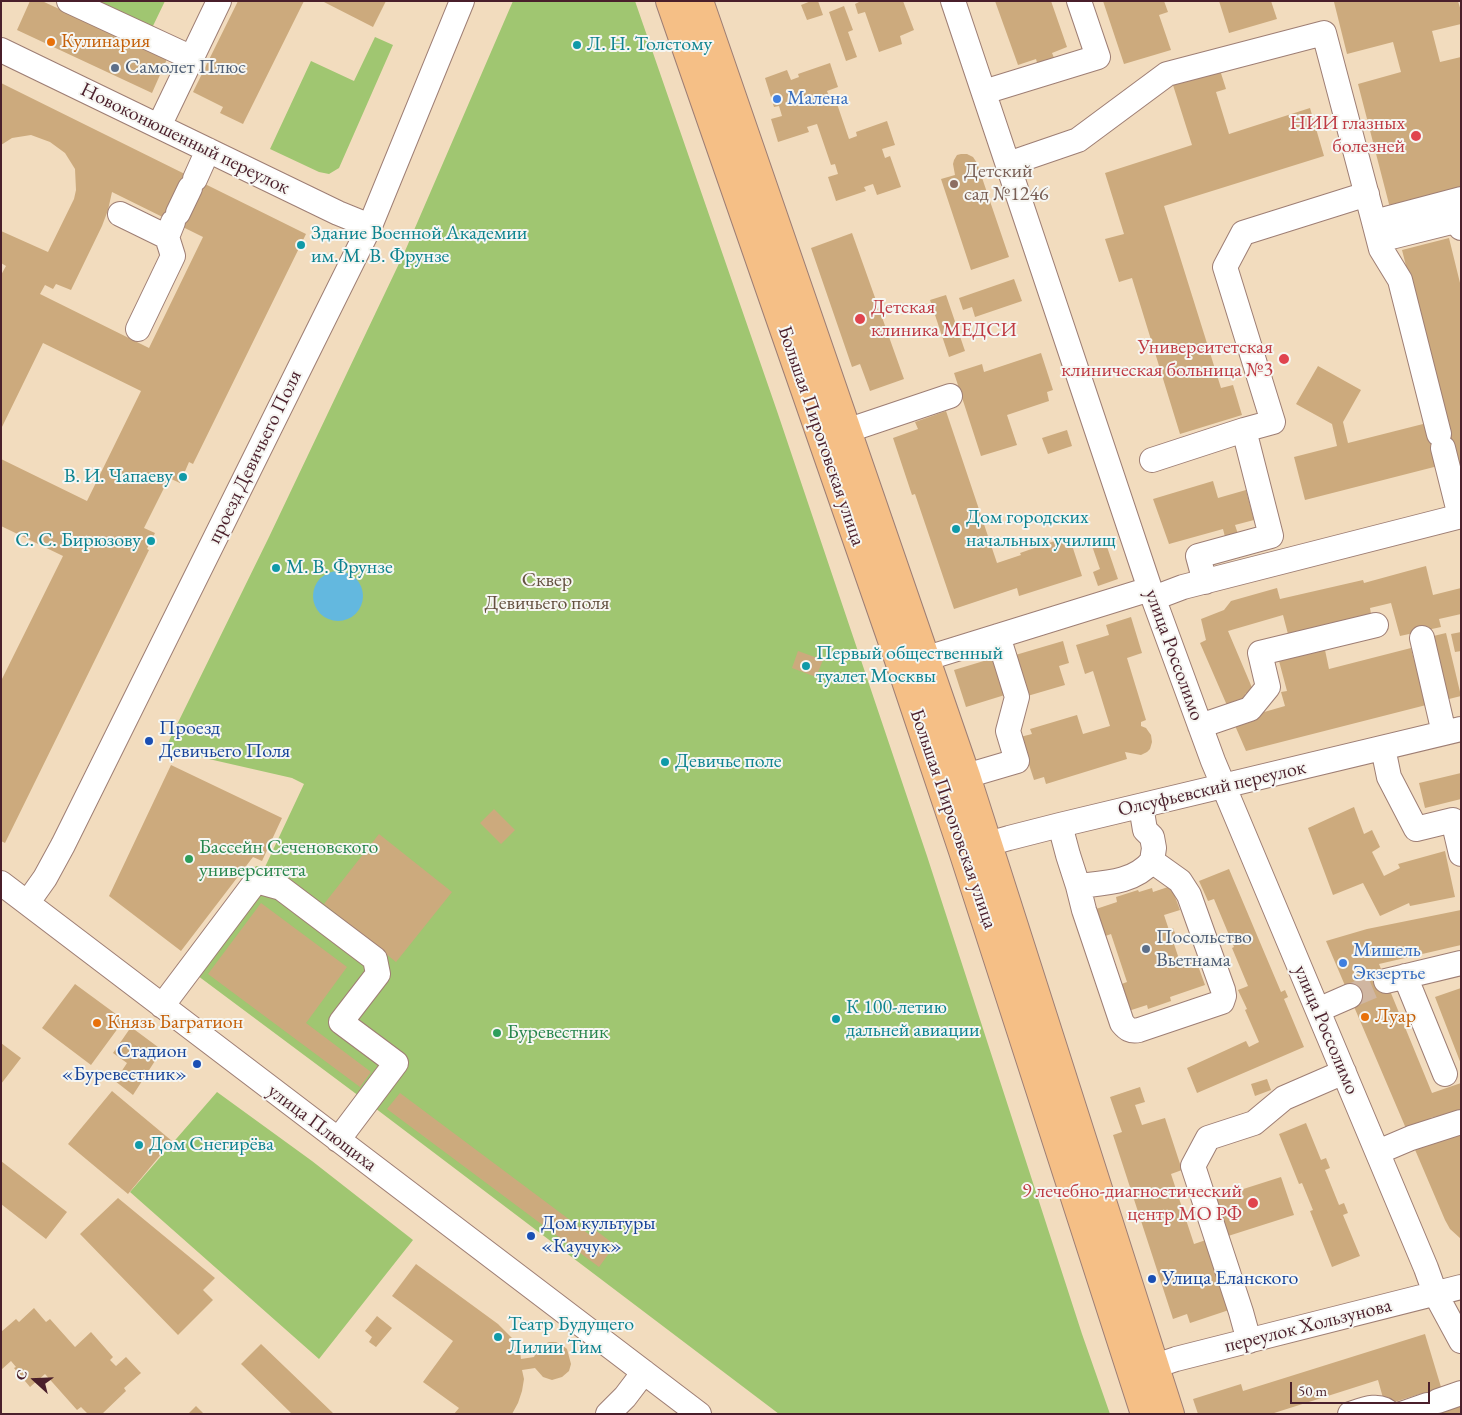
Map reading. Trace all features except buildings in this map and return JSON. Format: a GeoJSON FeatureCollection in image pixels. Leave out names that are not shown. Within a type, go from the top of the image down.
{"type":"FeatureCollection","features":[{"type":"Feature","properties":{"kind":"main road","name":"Большая Пироговская улица"},"geometry":{"type":"LineString","coordinates":[[670,1],[913,662],[976,847],[1144,1370],[1170,1414]]}},
{"type":"Feature","properties":{"kind":"main road","name":"Большая Пироговская улица"},"geometry":{"type":"LineString","coordinates":[[699,1],[846,431],[913,662],[966,776],[976,847]]}},
{"type":"Feature","properties":{"kind":"main road","name":"Большая Пироговская улица"},"geometry":{"type":"LineString","coordinates":[[1144,1370],[1145,1414]]}},
{"type":"Feature","properties":{"kind":"street"},"geometry":{"type":"LineString","coordinates":[[69,1],[192,58]]}},
{"type":"Feature","properties":{"kind":"street"},"geometry":{"type":"LineString","coordinates":[[159,126],[219,1]]}},
{"type":"Feature","properties":{"kind":"street","name":"проезд Девичьего Поля"},"geometry":{"type":"LineString","coordinates":[[28,902],[45,878],[63,845],[370,226],[462,1]]}},
{"type":"Feature","properties":{"kind":"street","name":"улица Россолимо"},"geometry":{"type":"LineString","coordinates":[[953,1],[1152,594],[1200,726],[1223,786],[1378,1152],[1435,1293],[1461,1341]]}},
{"type":"Feature","properties":{"kind":"street"},"geometry":{"type":"LineString","coordinates":[[984,92],[1098,57],[1079,1]]}},
{"type":"Feature","properties":{"kind":"street"},"geometry":{"type":"LineString","coordinates":[[913,662],[1127,597],[1152,594],[1205,582],[1460,516],[1400,280],[1381,249],[1324,32],[1167,74],[1078,140],[1008,164]]}},
{"type":"Feature","properties":{"kind":"street","name":"Новоконюшенный переулок"},"geometry":{"type":"LineString","coordinates":[[1,50],[338,213],[370,226]]}},
{"type":"Feature","properties":{"kind":"street"},"geometry":{"type":"LineString","coordinates":[[138,329],[173,256],[173,224],[208,150]]}},
{"type":"Feature","properties":{"kind":"street"},"geometry":{"type":"LineString","coordinates":[[1152,460],[1273,422],[1225,267],[1243,233],[1367,194]]}},
{"type":"Feature","properties":{"kind":"street"},"geometry":{"type":"LineString","coordinates":[[1376,231],[1461,199]]}},
{"type":"Feature","properties":{"kind":"street"},"geometry":{"type":"LineString","coordinates":[[120,214],[173,224]]}},
{"type":"Feature","properties":{"kind":"street"},"geometry":{"type":"LineString","coordinates":[[1376,231],[1459,220],[1461,228]]}},
{"type":"Feature","properties":{"kind":"street"},"geometry":{"type":"LineString","coordinates":[[846,431],[950,396]]}},
{"type":"Feature","properties":{"kind":"street"},"geometry":{"type":"LineString","coordinates":[[1205,582],[1198,556],[1271,536],[1244,430]]}},
{"type":"Feature","properties":{"kind":"street"},"geometry":{"type":"LineString","coordinates":[[1200,726],[1250,708],[1268,686],[1260,653],[1376,625]]}},
{"type":"Feature","properties":{"kind":"street"},"geometry":{"type":"LineString","coordinates":[[966,776],[1018,761],[1008,732],[1017,697],[998,636]]}},
{"type":"Feature","properties":{"kind":"street"},"geometry":{"type":"LineString","coordinates":[[1422,638],[1452,731]]}},
{"type":"Feature","properties":{"kind":"street","name":"Олсуфьевский переулок"},"geometry":{"type":"LineString","coordinates":[[976,847],[1452,731]]}},
{"type":"Feature","properties":{"kind":"street"},"geometry":{"type":"LineString","coordinates":[[1383,748],[1389,777],[1416,829],[1453,820],[1461,854]]}},
{"type":"Feature","properties":{"kind":"street"},"geometry":{"type":"LineString","coordinates":[[1078,886],[1117,881],[1137,874],[1152,861],[1154,848],[1152,836],[1145,830],[1140,806]]}},
{"type":"Feature","properties":{"kind":"street"},"geometry":{"type":"LineString","coordinates":[[1060,825],[1084,910],[1122,1023],[1126,1028],[1133,1031],[1224,1012],[1222,1002],[1223,990],[1185,886],[1152,861]]}},
{"type":"Feature","properties":{"kind":"street"},"geometry":{"type":"LineString","coordinates":[[162,1006],[256,881],[281,888],[376,959],[378,974],[341,1022],[396,1063],[338,1140]]}},
{"type":"Feature","properties":{"kind":"street","name":"улица Плющиха"},"geometry":{"type":"LineString","coordinates":[[1,883],[644,1372]]}},
{"type":"Feature","properties":{"kind":"street"},"geometry":{"type":"LineString","coordinates":[[1445,1074],[1396,978],[1461,964]]}},
{"type":"Feature","properties":{"kind":"street"},"geometry":{"type":"LineString","coordinates":[[1318,1010],[1350,996]]}},
{"type":"Feature","properties":{"kind":"street"},"geometry":{"type":"LineString","coordinates":[[1249,1341],[1194,1166],[1208,1138],[1254,1123],[1284,1098],[1344,1072]]}},
{"type":"Feature","properties":{"kind":"street"},"geometry":{"type":"LineString","coordinates":[[1378,1152],[1411,1138],[1461,1122]]}},
{"type":"Feature","properties":{"kind":"street","name":"переулок Хользунова"},"geometry":{"type":"LineString","coordinates":[[1144,1370],[1176,1359],[1461,1288]]}},
{"type":"Feature","properties":{"kind":"street"},"geometry":{"type":"LineString","coordinates":[[608,1414],[625,1397],[644,1372],[699,1414]]}},
{"type":"Feature","properties":{"kind":"street"},"geometry":{"type":"LineString","coordinates":[[1401,1414],[1461,1393]]}},
{"type":"Feature","properties":{"kind":"street"},"geometry":{"type":"LineString","coordinates":[[1350,1414],[1368,1408],[1378,1408],[1390,1414]]}},
{"type":"Feature","properties":{"kind":"green space"},"geometry":{"type":"Polygon","coordinates":[[[96,1],[165,1],[152,28],[96,1]]]}},
{"type":"Feature","properties":{"kind":"green space","name":"Сквер Девичьего поля"},"geometry":{"type":"Polygon","coordinates":[[[513,1],[635,1],[777,411],[927,856],[1082,1334],[1110,1414],[779,1414],[182,964],[256,866],[265,867],[304,784],[292,778],[165,749],[269,537],[405,251],[513,1]]]}},
{"type":"Feature","properties":{"kind":"green space"},"geometry":{"type":"Polygon","coordinates":[[[375,37],[393,45],[339,168],[329,174],[319,172],[270,149],[311,61],[354,81],[375,37]]]}},
{"type":"Feature","properties":{"kind":"green space"},"geometry":{"type":"Polygon","coordinates":[[[217,1092],[312,1161],[413,1240],[319,1359],[130,1192],[217,1092]]]}},
{"type":"Feature","properties":{"kind":"water"},"geometry":{"type":"Polygon","coordinates":[[[338,571],[347,573],[358,582],[363,596],[361,605],[352,616],[338,621],[329,619],[318,610],[313,596],[315,587],[324,576],[338,571]]]}},
{"type":"Feature","properties":{"kind":"tunnel"},"geometry":{"type":"LineString","coordinates":[[1350,996],[1386,981]]}},
{"type":"Feature","properties":{"kind":"place","name":"Кулинария"},"geometry":{"type":"Point","coordinates":[51,42]}},
{"type":"Feature","properties":{"kind":"place","name":"Л. Н. Толстому"},"geometry":{"type":"Point","coordinates":[577,45]}},
{"type":"Feature","properties":{"kind":"place","name":"Самолет Плюс"},"geometry":{"type":"Point","coordinates":[115,68]}},
{"type":"Feature","properties":{"kind":"place","name":"Малена"},"geometry":{"type":"Point","coordinates":[777,99]}},
{"type":"Feature","properties":{"kind":"place","name":"НИИ глазных болезней"},"geometry":{"type":"Point","coordinates":[1416,136]}},
{"type":"Feature","properties":{"kind":"place","name":"Детский сад №1246"},"geometry":{"type":"Point","coordinates":[954,184]}},
{"type":"Feature","properties":{"kind":"place","name":"Здание Военной Академии им. М. В. Фрунзе"},"geometry":{"type":"Point","coordinates":[301,245]}},
{"type":"Feature","properties":{"kind":"place","name":"Детская клиника МЕДСИ"},"geometry":{"type":"Point","coordinates":[860,319]}},
{"type":"Feature","properties":{"kind":"place","name":"Университетская клиническая больница №3"},"geometry":{"type":"Point","coordinates":[1284,359]}},
{"type":"Feature","properties":{"kind":"place","name":"В. И. Чапаеву"},"geometry":{"type":"Point","coordinates":[183,477]}},
{"type":"Feature","properties":{"kind":"place","name":"Дом городских начальных училищ"},"geometry":{"type":"Point","coordinates":[956,529]}},
{"type":"Feature","properties":{"kind":"place","name":"С. С. Бирюзову"},"geometry":{"type":"Point","coordinates":[151,541]}},
{"type":"Feature","properties":{"kind":"place","name":"М. В. Фрунзе"},"geometry":{"type":"Point","coordinates":[276,568]}},
{"type":"Feature","properties":{"kind":"place","name":"Первый общественный туалет Москвы"},"geometry":{"type":"Point","coordinates":[806,666]}},
{"type":"Feature","properties":{"kind":"place","name":"Проезд Девичьего Поля"},"geometry":{"type":"Point","coordinates":[149,741]}},
{"type":"Feature","properties":{"kind":"place","name":"Девичье поле"},"geometry":{"type":"Point","coordinates":[665,762]}},
{"type":"Feature","properties":{"kind":"place","name":"Бассейн Сеченовского университета"},"geometry":{"type":"Point","coordinates":[189,859]}},
{"type":"Feature","properties":{"kind":"place","name":"Посольство Вьетнама"},"geometry":{"type":"Point","coordinates":[1146,949]}},
{"type":"Feature","properties":{"kind":"place","name":"Мишель Экзертье"},"geometry":{"type":"Point","coordinates":[1343,963]}},
{"type":"Feature","properties":{"kind":"place","name":"Луар"},"geometry":{"type":"Point","coordinates":[1365,1017]}},
{"type":"Feature","properties":{"kind":"place","name":"К 100-летию дальней авиации"},"geometry":{"type":"Point","coordinates":[836,1019]}},
{"type":"Feature","properties":{"kind":"place","name":"Князь Багратион"},"geometry":{"type":"Point","coordinates":[97,1023]}},
{"type":"Feature","properties":{"kind":"place","name":"Буревестник"},"geometry":{"type":"Point","coordinates":[497,1033]}},
{"type":"Feature","properties":{"kind":"place","name":"Стадион «Буревестник»"},"geometry":{"type":"Point","coordinates":[197,1064]}},
{"type":"Feature","properties":{"kind":"place","name":"Дом Снегирёва"},"geometry":{"type":"Point","coordinates":[139,1145]}},
{"type":"Feature","properties":{"kind":"place","name":"9 лечебно-диагностический центр МО РФ"},"geometry":{"type":"Point","coordinates":[1253,1203]}},
{"type":"Feature","properties":{"kind":"place","name":"Дом культуры «Каучук»"},"geometry":{"type":"Point","coordinates":[531,1236]}},
{"type":"Feature","properties":{"kind":"place","name":"Улица Еланского"},"geometry":{"type":"Point","coordinates":[1152,1279]}},
{"type":"Feature","properties":{"kind":"place","name":"Театр Будущего Лилии Тим"},"geometry":{"type":"Point","coordinates":[498,1337]}}]}
